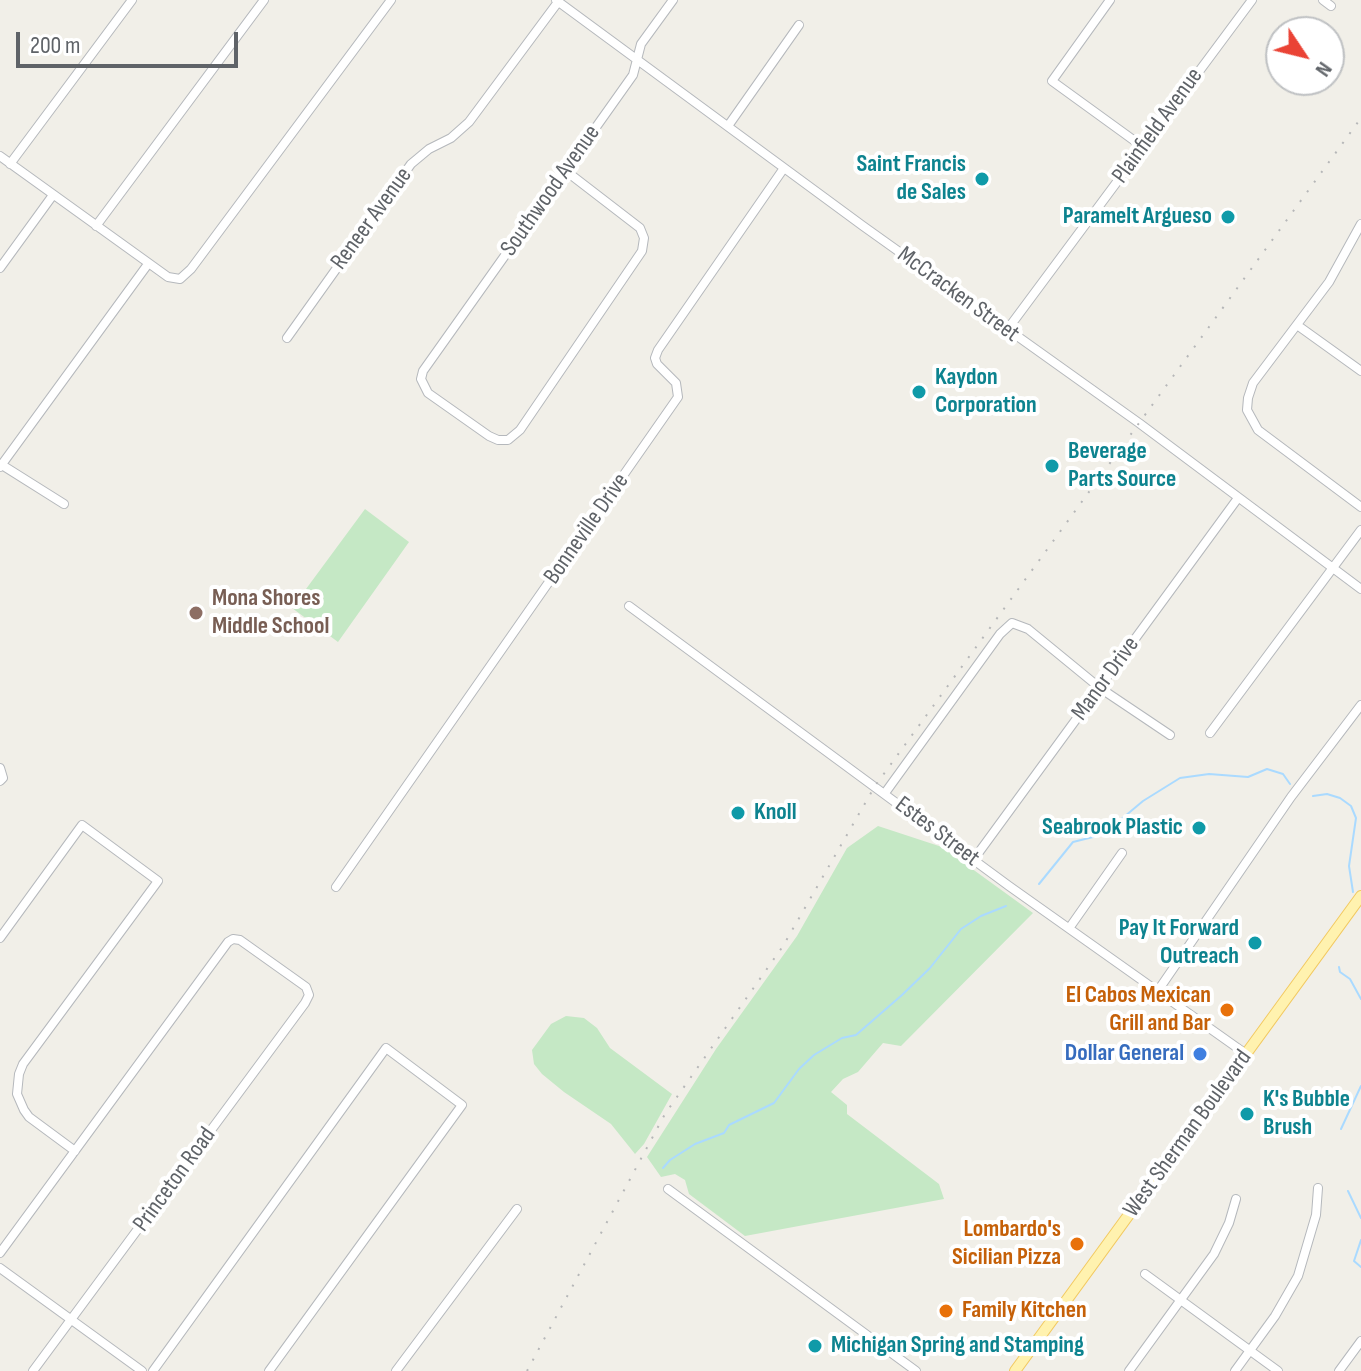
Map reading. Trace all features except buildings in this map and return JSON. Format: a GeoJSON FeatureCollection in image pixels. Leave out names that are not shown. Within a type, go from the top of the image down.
{"type":"FeatureCollection","features":[{"type":"Feature","properties":{"kind":"main road","name":"West Sherman Boulevard"},"geometry":{"type":"LineString","coordinates":[[1015,1371],[1361,896]]}},
{"type":"Feature","properties":{"kind":"street"},"geometry":{"type":"LineString","coordinates":[[10,164],[132,0]]}},
{"type":"Feature","properties":{"kind":"street"},"geometry":{"type":"LineString","coordinates":[[96,226],[264,0]]}},
{"type":"Feature","properties":{"kind":"street"},"geometry":{"type":"LineString","coordinates":[[0,156],[148,264],[171,280],[176,280],[191,269],[391,0]]}},
{"type":"Feature","properties":{"kind":"street","name":"Southwood Avenue"},"geometry":{"type":"LineString","coordinates":[[566,171],[640,228],[644,238],[642,251],[520,430],[504,441],[489,436],[428,393],[421,379],[423,371],[633,75],[641,44],[673,0]]}},
{"type":"Feature","properties":{"kind":"street"},"geometry":{"type":"LineString","coordinates":[[1110,0],[1052,81],[1143,147]]}},
{"type":"Feature","properties":{"kind":"street","name":"Plainfield Avenue"},"geometry":{"type":"LineString","coordinates":[[1007,330],[1252,0]]}},
{"type":"Feature","properties":{"kind":"street","name":"McCracken Street"},"geometry":{"type":"LineString","coordinates":[[557,1],[1139,423],[1361,589]]}},
{"type":"Feature","properties":{"kind":"street","name":"Reneer Avenue"},"geometry":{"type":"LineString","coordinates":[[287,338],[411,164],[429,149],[458,133],[469,122],[557,1]]}},
{"type":"Feature","properties":{"kind":"street"},"geometry":{"type":"LineString","coordinates":[[728,126],[799,25]]}},
{"type":"Feature","properties":{"kind":"street","name":"Bonneville Drive"},"geometry":{"type":"LineString","coordinates":[[336,887],[678,397],[676,383],[657,364],[655,358],[658,350],[784,168]]}},
{"type":"Feature","properties":{"kind":"street"},"geometry":{"type":"LineString","coordinates":[[0,268],[53,195]]}},
{"type":"Feature","properties":{"kind":"street"},"geometry":{"type":"LineString","coordinates":[[1361,224],[1358,241],[1253,383],[1248,398],[1250,419],[1269,439],[1361,507]]}},
{"type":"Feature","properties":{"kind":"street"},"geometry":{"type":"LineString","coordinates":[[64,504],[1,466],[148,264]]}},
{"type":"Feature","properties":{"kind":"street"},"geometry":{"type":"LineString","coordinates":[[1297,325],[1361,371]]}},
{"type":"Feature","properties":{"kind":"street","name":"Manor Drive"},"geometry":{"type":"LineString","coordinates":[[974,859],[1238,498]]}},
{"type":"Feature","properties":{"kind":"street"},"geometry":{"type":"LineString","coordinates":[[1210,733],[1361,530]]}},
{"type":"Feature","properties":{"kind":"street","name":"Estes Street"},"geometry":{"type":"LineString","coordinates":[[629,606],[1246,1054]]}},
{"type":"Feature","properties":{"kind":"street"},"geometry":{"type":"LineString","coordinates":[[885,793],[1000,634],[1012,623],[1028,629],[1100,688],[1170,735]]}},
{"type":"Feature","properties":{"kind":"street"},"geometry":{"type":"LineString","coordinates":[[1157,992],[1291,797],[1361,705]]}},
{"type":"Feature","properties":{"kind":"street"},"geometry":{"type":"LineString","coordinates":[[0,938],[82,825],[158,881],[23,1064],[17,1094],[24,1110],[75,1151],[0,1253]]}},
{"type":"Feature","properties":{"kind":"street"},"geometry":{"type":"LineString","coordinates":[[1070,927],[1122,853]]}},
{"type":"Feature","properties":{"kind":"street","name":"Princeton Road"},"geometry":{"type":"LineString","coordinates":[[33,1371],[305,1003],[309,995],[306,987],[240,940],[228,942],[75,1151]]}},
{"type":"Feature","properties":{"kind":"street"},"geometry":{"type":"LineString","coordinates":[[153,1371],[386,1048],[462,1105],[269,1371]]}},
{"type":"Feature","properties":{"kind":"street"},"geometry":{"type":"LineString","coordinates":[[1235,1371],[1283,1303],[1298,1276],[1316,1215],[1318,1188]]}},
{"type":"Feature","properties":{"kind":"street"},"geometry":{"type":"LineString","coordinates":[[668,1189],[916,1371]]}},
{"type":"Feature","properties":{"kind":"street"},"geometry":{"type":"LineString","coordinates":[[1129,1371],[1218,1246],[1236,1199]]}},
{"type":"Feature","properties":{"kind":"street"},"geometry":{"type":"LineString","coordinates":[[396,1371],[517,1209]]}},
{"type":"Feature","properties":{"kind":"street"},"geometry":{"type":"LineString","coordinates":[[0,1268],[142,1371]]}},
{"type":"Feature","properties":{"kind":"street"},"geometry":{"type":"LineString","coordinates":[[1145,1274],[1278,1371]]}},
{"type":"Feature","properties":{"kind":"street"},"geometry":{"type":"LineString","coordinates":[[1339,1371],[1361,1341]]}},
{"type":"Feature","properties":{"kind":"green space"},"geometry":{"type":"Polygon","coordinates":[[[365,509],[409,542],[338,642],[292,608],[365,509]]]}},
{"type":"Feature","properties":{"kind":"green space"},"geometry":{"type":"Polygon","coordinates":[[[878,826],[942,847],[1033,913],[901,1046],[883,1043],[858,1072],[843,1079],[831,1092],[847,1105],[847,1114],[939,1184],[944,1199],[745,1236],[689,1194],[685,1180],[675,1174],[661,1177],[647,1157],[716,1049],[797,936],[847,848],[878,826]]]}},
{"type":"Feature","properties":{"kind":"green space"},"geometry":{"type":"Polygon","coordinates":[[[566,1016],[584,1018],[597,1028],[610,1048],[672,1094],[644,1144],[635,1154],[611,1124],[564,1092],[534,1064],[532,1050],[551,1024],[566,1016]]]}},
{"type":"Feature","properties":{"kind":"waterway"},"geometry":{"type":"LineString","coordinates":[[1039,884],[1073,842],[1093,837],[1112,827],[1143,801],[1180,778],[1209,774],[1248,777],[1267,769],[1283,774],[1290,784]]}},
{"type":"Feature","properties":{"kind":"waterway"},"geometry":{"type":"LineString","coordinates":[[1313,796],[1327,794],[1351,806],[1356,818],[1349,866],[1353,892]]}},
{"type":"Feature","properties":{"kind":"waterway"},"geometry":{"type":"LineString","coordinates":[[663,1168],[695,1144],[724,1133],[729,1125],[774,1103],[799,1069],[814,1055],[842,1038],[856,1035],[902,995],[930,968],[961,929],[981,916],[1006,906]]}},
{"type":"Feature","properties":{"kind":"waterway"},"geometry":{"type":"LineString","coordinates":[[1339,967],[1361,999]]}},
{"type":"Feature","properties":{"kind":"waterway"},"geometry":{"type":"LineString","coordinates":[[1341,1129],[1361,1086]]}},
{"type":"Feature","properties":{"kind":"waterway"},"geometry":{"type":"LineString","coordinates":[[1348,1191],[1361,1218]]}},
{"type":"Feature","properties":{"kind":"waterway"},"geometry":{"type":"LineString","coordinates":[[1361,1240],[1354,1261],[1361,1267]]}},
{"type":"Feature","properties":{"kind":"railway"},"geometry":{"type":"LineString","coordinates":[[527,1371],[665,1114],[783,946],[875,786],[1361,118]]}},
{"type":"Feature","properties":{"kind":"place","name":"Saint Francis de Sales"},"geometry":{"type":"Point","coordinates":[982,179]}},
{"type":"Feature","properties":{"kind":"place","name":"Paramelt Argueso"},"geometry":{"type":"Point","coordinates":[1228,217]}},
{"type":"Feature","properties":{"kind":"place","name":"Kaydon Corporation"},"geometry":{"type":"Point","coordinates":[919,392]}},
{"type":"Feature","properties":{"kind":"place","name":"Beverage Parts Source"},"geometry":{"type":"Point","coordinates":[1052,466]}},
{"type":"Feature","properties":{"kind":"place","name":"Mona Shores Middle School"},"geometry":{"type":"Point","coordinates":[196,613]}},
{"type":"Feature","properties":{"kind":"place","name":"Knoll"},"geometry":{"type":"Point","coordinates":[738,813]}},
{"type":"Feature","properties":{"kind":"place","name":"Seabrook Plastic"},"geometry":{"type":"Point","coordinates":[1199,828]}},
{"type":"Feature","properties":{"kind":"place","name":"Pay It Forward Outreach"},"geometry":{"type":"Point","coordinates":[1255,943]}},
{"type":"Feature","properties":{"kind":"place","name":"El Cabos Mexican Grill and Bar"},"geometry":{"type":"Point","coordinates":[1227,1010]}},
{"type":"Feature","properties":{"kind":"place","name":"Dollar General"},"geometry":{"type":"Point","coordinates":[1200,1054]}},
{"type":"Feature","properties":{"kind":"place","name":"K's Bubble Brush"},"geometry":{"type":"Point","coordinates":[1247,1114]}},
{"type":"Feature","properties":{"kind":"place","name":"Lombardo's Sicilian Pizza"},"geometry":{"type":"Point","coordinates":[1077,1244]}},
{"type":"Feature","properties":{"kind":"place","name":"Family Kitchen"},"geometry":{"type":"Point","coordinates":[946,1311]}},
{"type":"Feature","properties":{"kind":"place","name":"Michigan Spring and Stamping"},"geometry":{"type":"Point","coordinates":[815,1346]}}]}
